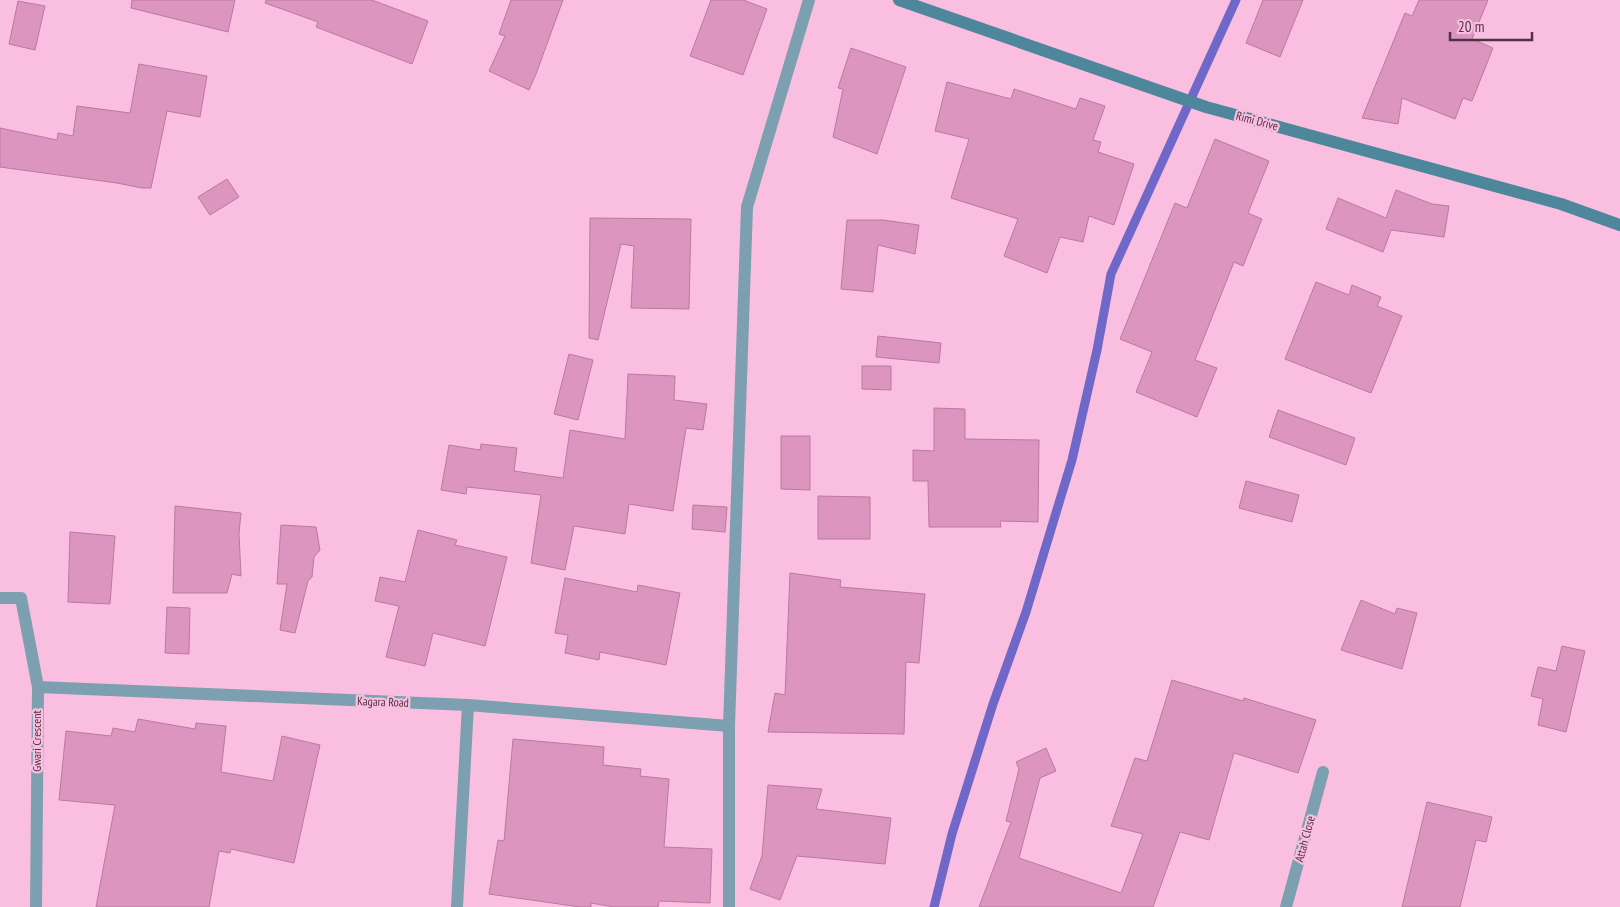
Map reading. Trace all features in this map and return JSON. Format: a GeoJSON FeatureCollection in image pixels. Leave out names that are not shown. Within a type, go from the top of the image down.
{"type":"FeatureCollection","features":[{"type":"Feature","properties":{"kind":"street"},"geometry":{"type":"LineString","coordinates":[[729,907],[729,726],[747,207],[809,0]]}},
{"type":"Feature","properties":{"kind":"street","name":"Rimi Drive"},"geometry":{"type":"LineString","coordinates":[[899,0],[1206,107],[1561,204],[1620,225]]}},
{"type":"Feature","properties":{"kind":"street","name":"Gwari Crescent"},"geometry":{"type":"LineString","coordinates":[[0,598],[21,598],[38,687],[36,907]]}},
{"type":"Feature","properties":{"kind":"street","name":"Kagara Road"},"geometry":{"type":"LineString","coordinates":[[38,687],[468,705],[729,726]]}},
{"type":"Feature","properties":{"kind":"street"},"geometry":{"type":"LineString","coordinates":[[457,907],[468,705]]}},
{"type":"Feature","properties":{"kind":"street","name":"Attah Close"},"geometry":{"type":"LineString","coordinates":[[1286,907],[1323,772]]}},
{"type":"Feature","properties":{"kind":"building"},"geometry":{"type":"Polygon","coordinates":[[[132,0],[235,0],[228,32],[131,8],[132,0]]]}},
{"type":"Feature","properties":{"kind":"building"},"geometry":{"type":"Polygon","coordinates":[[[266,0],[372,0],[428,21],[412,64],[316,27],[318,22],[265,3],[266,0]]]}},
{"type":"Feature","properties":{"kind":"building"},"geometry":{"type":"Polygon","coordinates":[[[511,0],[563,0],[529,90],[489,71],[505,36],[499,34],[511,0]]]}},
{"type":"Feature","properties":{"kind":"building"},"geometry":{"type":"Polygon","coordinates":[[[711,0],[743,0],[767,9],[743,75],[690,56],[711,0]]]}},
{"type":"Feature","properties":{"kind":"building"},"geometry":{"type":"Polygon","coordinates":[[[1263,0],[1303,0],[1280,57],[1246,43],[1263,0]]]}},
{"type":"Feature","properties":{"kind":"building"},"geometry":{"type":"Polygon","coordinates":[[[1419,0],[1488,0],[1472,39],[1493,48],[1472,101],[1463,98],[1455,119],[1402,98],[1398,124],[1362,118],[1405,13],[1412,16],[1419,0]]]}},
{"type":"Feature","properties":{"kind":"building"},"geometry":{"type":"Polygon","coordinates":[[[18,1],[45,6],[35,50],[9,44],[18,1]]]}},
{"type":"Feature","properties":{"kind":"building"},"geometry":{"type":"Polygon","coordinates":[[[851,48],[906,67],[877,154],[833,137],[843,89],[838,88],[851,48]]]}},
{"type":"Feature","properties":{"kind":"building"},"geometry":{"type":"Polygon","coordinates":[[[139,64],[207,76],[200,117],[167,111],[151,188],[0,167],[0,128],[57,140],[58,133],[73,136],[77,106],[130,113],[139,64]]]}},
{"type":"Feature","properties":{"kind":"building"},"geometry":{"type":"Polygon","coordinates":[[[947,82],[1011,99],[1014,89],[1076,109],[1080,98],[1105,106],[1093,140],[1101,142],[1098,152],[1134,164],[1114,225],[1089,216],[1083,242],[1060,237],[1047,273],[1004,256],[1018,219],[951,198],[969,139],[935,131],[947,82]]]}},
{"type":"Feature","properties":{"kind":"building"},"geometry":{"type":"Polygon","coordinates":[[[1215,139],[1269,161],[1248,213],[1262,219],[1243,266],[1234,262],[1195,360],[1217,368],[1197,417],[1136,392],[1152,352],[1120,339],[1175,203],[1187,208],[1215,139]]]}},
{"type":"Feature","properties":{"kind":"building"},"geometry":{"type":"Polygon","coordinates":[[[227,179],[239,197],[210,215],[198,197],[227,179]]]}},
{"type":"Feature","properties":{"kind":"building"},"geometry":{"type":"Polygon","coordinates":[[[1396,190],[1432,204],[1449,206],[1444,237],[1391,230],[1383,252],[1326,229],[1338,198],[1386,218],[1396,190]]]}},
{"type":"Feature","properties":{"kind":"building"},"geometry":{"type":"Polygon","coordinates":[[[590,218],[691,219],[689,309],[631,308],[634,246],[621,244],[598,340],[589,338],[590,218]]]}},
{"type":"Feature","properties":{"kind":"building"},"geometry":{"type":"Polygon","coordinates":[[[847,220],[883,220],[919,225],[915,254],[878,245],[873,292],[841,289],[847,220]]]}},
{"type":"Feature","properties":{"kind":"building"},"geometry":{"type":"Polygon","coordinates":[[[1316,282],[1349,295],[1352,285],[1381,297],[1377,306],[1402,316],[1371,393],[1285,359],[1316,282]]]}},
{"type":"Feature","properties":{"kind":"building"},"geometry":{"type":"Polygon","coordinates":[[[878,336],[941,343],[939,363],[876,357],[878,336]]]}},
{"type":"Feature","properties":{"kind":"building"},"geometry":{"type":"Polygon","coordinates":[[[569,354],[593,360],[578,420],[554,414],[569,354]]]}},
{"type":"Feature","properties":{"kind":"building"},"geometry":{"type":"Polygon","coordinates":[[[862,366],[891,366],[891,390],[862,389],[862,366]]]}},
{"type":"Feature","properties":{"kind":"building"},"geometry":{"type":"Polygon","coordinates":[[[628,374],[675,376],[674,400],[707,404],[703,430],[686,428],[673,511],[629,504],[625,534],[574,526],[565,570],[531,563],[541,495],[467,487],[466,494],[441,490],[449,445],[480,450],[481,444],[517,448],[514,471],[563,478],[570,430],[625,439],[628,374]]]}},
{"type":"Feature","properties":{"kind":"building"},"geometry":{"type":"Polygon","coordinates":[[[934,408],[965,409],[965,439],[1039,440],[1038,522],[1000,521],[1001,527],[929,527],[928,481],[913,481],[913,450],[934,451],[934,408]]]}},
{"type":"Feature","properties":{"kind":"building"},"geometry":{"type":"Polygon","coordinates":[[[1278,410],[1355,438],[1346,465],[1269,437],[1278,410]]]}},
{"type":"Feature","properties":{"kind":"building"},"geometry":{"type":"Polygon","coordinates":[[[781,436],[810,436],[810,490],[781,489],[781,436]]]}},
{"type":"Feature","properties":{"kind":"building"},"geometry":{"type":"Polygon","coordinates":[[[1246,481],[1299,495],[1292,522],[1239,508],[1246,481]]]}},
{"type":"Feature","properties":{"kind":"building"},"geometry":{"type":"Polygon","coordinates":[[[818,496],[870,497],[870,539],[818,539],[818,496]]]}},
{"type":"Feature","properties":{"kind":"building"},"geometry":{"type":"Polygon","coordinates":[[[693,505],[727,507],[725,532],[692,529],[693,505]]]}},
{"type":"Feature","properties":{"kind":"building"},"geometry":{"type":"Polygon","coordinates":[[[175,506],[241,513],[239,533],[241,576],[232,574],[227,593],[173,593],[175,506]]]}},
{"type":"Feature","properties":{"kind":"building"},"geometry":{"type":"Polygon","coordinates":[[[281,525],[316,527],[320,550],[314,557],[312,577],[308,581],[295,633],[280,630],[287,584],[277,584],[281,525]]]}},
{"type":"Feature","properties":{"kind":"building"},"geometry":{"type":"Polygon","coordinates":[[[418,530],[457,540],[455,545],[507,557],[485,646],[433,633],[425,666],[386,657],[399,606],[375,601],[380,577],[405,582],[418,530]]]}},
{"type":"Feature","properties":{"kind":"building"},"geometry":{"type":"Polygon","coordinates":[[[70,532],[115,536],[110,604],[68,602],[70,532]]]}},
{"type":"Feature","properties":{"kind":"building"},"geometry":{"type":"Polygon","coordinates":[[[790,573],[841,580],[840,587],[925,594],[919,663],[906,662],[904,734],[768,732],[775,693],[785,695],[790,573]]]}},
{"type":"Feature","properties":{"kind":"building"},"geometry":{"type":"Polygon","coordinates":[[[565,578],[637,592],[638,585],[680,593],[666,665],[600,652],[599,660],[565,653],[568,635],[555,633],[565,578]]]}},
{"type":"Feature","properties":{"kind":"building"},"geometry":{"type":"Polygon","coordinates":[[[1361,600],[1395,614],[1397,608],[1417,613],[1402,669],[1341,650],[1361,600]]]}},
{"type":"Feature","properties":{"kind":"building"},"geometry":{"type":"Polygon","coordinates":[[[167,607],[190,608],[189,654],[165,653],[167,607]]]}},
{"type":"Feature","properties":{"kind":"building"},"geometry":{"type":"Polygon","coordinates":[[[1562,646],[1585,651],[1566,732],[1538,725],[1543,699],[1531,696],[1538,667],[1556,671],[1562,646]]]}},
{"type":"Feature","properties":{"kind":"building"},"geometry":{"type":"Polygon","coordinates":[[[1172,680],[1243,701],[1244,698],[1316,720],[1298,773],[1234,753],[1209,840],[1180,832],[1153,907],[979,907],[1011,822],[1006,821],[1019,769],[1016,762],[1046,748],[1056,771],[1040,778],[1019,858],[1121,893],[1143,834],[1111,826],[1135,758],[1147,761],[1172,680]]]}},
{"type":"Feature","properties":{"kind":"building"},"geometry":{"type":"Polygon","coordinates":[[[138,719],[195,729],[196,723],[226,726],[221,772],[273,781],[282,736],[320,745],[294,863],[231,849],[230,853],[219,851],[209,907],[96,907],[115,805],[59,800],[66,731],[111,736],[113,728],[135,732],[138,719]]]}},
{"type":"Feature","properties":{"kind":"building"},"geometry":{"type":"Polygon","coordinates":[[[513,739],[604,747],[603,765],[641,769],[640,776],[669,779],[664,847],[712,849],[710,903],[659,901],[658,907],[614,907],[591,903],[591,907],[580,907],[489,894],[498,840],[504,841],[513,739]]]}},
{"type":"Feature","properties":{"kind":"building"},"geometry":{"type":"Polygon","coordinates":[[[768,785],[822,789],[816,809],[891,818],[885,864],[797,856],[780,900],[750,889],[762,856],[768,785]]]}},
{"type":"Feature","properties":{"kind":"building"},"geometry":{"type":"Polygon","coordinates":[[[1427,802],[1492,817],[1486,842],[1476,840],[1460,907],[1402,907],[1427,802]]]}},
{"type":"Feature","properties":{"kind":"waterway"},"geometry":{"type":"LineString","coordinates":[[934,907],[952,834],[993,704],[1026,612],[1072,460],[1097,350],[1111,274],[1236,0]]}}]}
